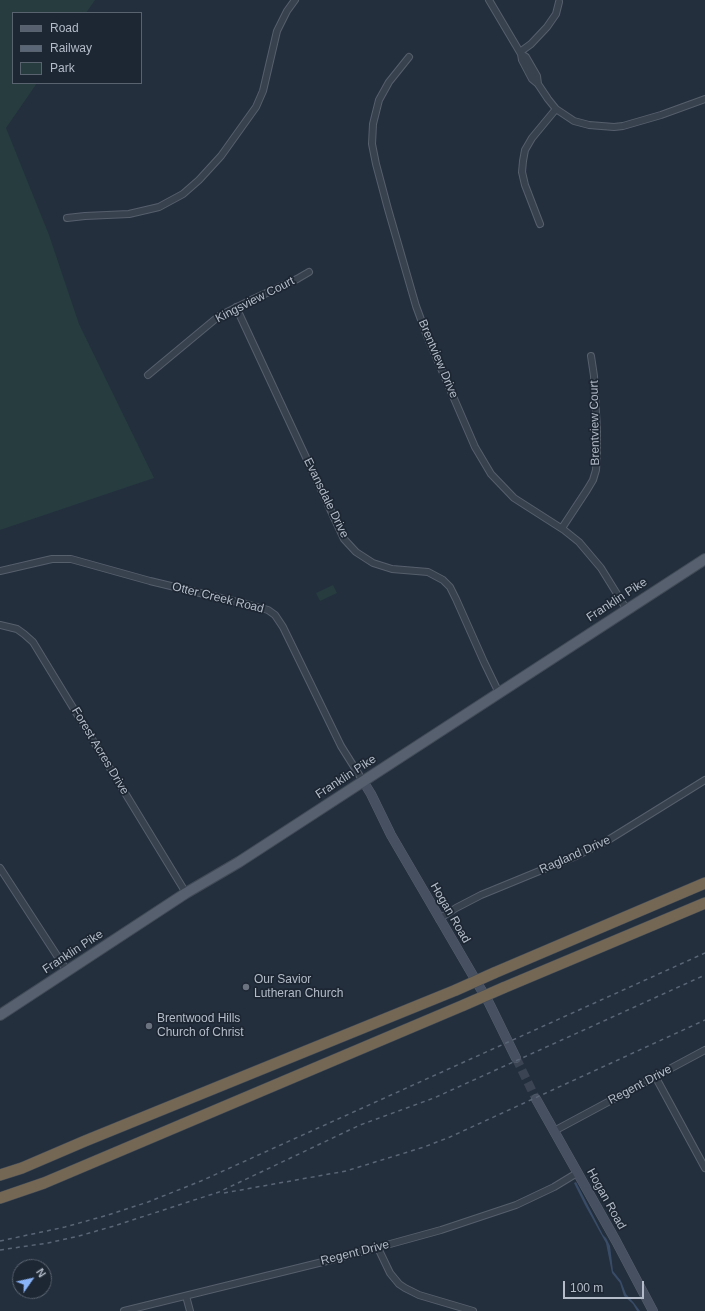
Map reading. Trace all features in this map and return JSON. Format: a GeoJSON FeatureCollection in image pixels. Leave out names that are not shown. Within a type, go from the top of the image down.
{"type":"FeatureCollection","features":[{"type":"Feature","properties":{"kind":"highway"},"geometry":{"type":"LineString","coordinates":[[0,1175],[22,1168],[456,990],[705,883]]}},
{"type":"Feature","properties":{"kind":"highway"},"geometry":{"type":"LineString","coordinates":[[0,1198],[31,1188],[70,1172],[705,903]]}},
{"type":"Feature","properties":{"kind":"main road","name":"Franklin Pike"},"geometry":{"type":"LineString","coordinates":[[0,1015],[186,893],[239,862],[705,559]]}},
{"type":"Feature","properties":{"kind":"street"},"geometry":{"type":"LineString","coordinates":[[67,218],[128,214],[159,207],[183,194],[199,180],[221,156],[256,107],[263,92],[277,31],[287,11],[295,0]]}},
{"type":"Feature","properties":{"kind":"street"},"geometry":{"type":"LineString","coordinates":[[489,0],[521,53],[526,57],[534,70],[537,76],[538,84],[548,99],[556,109],[580,123],[619,127],[704,101]]}},
{"type":"Feature","properties":{"kind":"street"},"geometry":{"type":"LineString","coordinates":[[521,53],[547,27],[556,14],[559,2]]}},
{"type":"Feature","properties":{"kind":"street","name":"Brentview Drive"},"geometry":{"type":"LineString","coordinates":[[409,57],[389,82],[379,100],[373,124],[372,140],[374,158],[416,306],[427,336],[461,416],[486,467],[502,487],[514,498],[562,528],[579,542],[596,561],[627,610]]}},
{"type":"Feature","properties":{"kind":"street"},"geometry":{"type":"LineString","coordinates":[[540,224],[525,185],[522,172],[522,161],[532,138],[556,109]]}},
{"type":"Feature","properties":{"kind":"street","name":"Kingsview Court"},"geometry":{"type":"LineString","coordinates":[[148,375],[213,321],[236,307],[309,272]]}},
{"type":"Feature","properties":{"kind":"street","name":"Evansdale Drive"},"geometry":{"type":"LineString","coordinates":[[236,307],[344,539],[356,552],[373,564],[392,569],[428,572],[441,578],[447,583],[456,599],[499,692]]}},
{"type":"Feature","properties":{"kind":"street","name":"Brentview Court"},"geometry":{"type":"LineString","coordinates":[[562,528],[588,490],[596,470],[597,430],[594,376],[591,356]]}},
{"type":"Feature","properties":{"kind":"street","name":"Otter Creek Road"},"geometry":{"type":"LineString","coordinates":[[0,571],[52,559],[71,559],[150,582],[268,610],[275,615],[283,627],[341,746],[363,781]]}},
{"type":"Feature","properties":{"kind":"street","name":"Forest Acres Drive"},"geometry":{"type":"LineString","coordinates":[[0,625],[12,627],[21,631],[38,649],[186,893]]}},
{"type":"Feature","properties":{"kind":"street","name":"Ragland Drive"},"geometry":{"type":"LineString","coordinates":[[439,919],[481,895],[576,856],[605,842],[705,780]]}},
{"type":"Feature","properties":{"kind":"street","name":"Hogan Road"},"geometry":{"type":"LineString","coordinates":[[363,781],[391,835],[489,1004],[516,1058]]}},
{"type":"Feature","properties":{"kind":"street"},"geometry":{"type":"LineString","coordinates":[[0,868],[67,972]]}},
{"type":"Feature","properties":{"kind":"street","name":"Regent Drive"},"geometry":{"type":"LineString","coordinates":[[554,1131],[705,1050]]}},
{"type":"Feature","properties":{"kind":"street"},"geometry":{"type":"LineString","coordinates":[[655,1076],[705,1168]]}},
{"type":"Feature","properties":{"kind":"street","name":"Hogan Road"},"geometry":{"type":"LineString","coordinates":[[536,1099],[616,1241],[653,1311]]}},
{"type":"Feature","properties":{"kind":"street","name":"Regent Drive"},"geometry":{"type":"LineString","coordinates":[[124,1311],[378,1248],[441,1230],[501,1211],[531,1198],[577,1173]]}},
{"type":"Feature","properties":{"kind":"street"},"geometry":{"type":"LineString","coordinates":[[378,1248],[390,1273],[399,1284],[405,1288],[419,1295],[473,1311]]}},
{"type":"Feature","properties":{"kind":"street"},"geometry":{"type":"LineString","coordinates":[[186,1296],[190,1311]]}},
{"type":"Feature","properties":{"kind":"green space"},"geometry":{"type":"Polygon","coordinates":[[[0,0],[95,0],[87,12],[12,12],[12,84],[36,84],[6,128],[49,235],[79,324],[154,478],[0,530],[0,0]]]}},
{"type":"Feature","properties":{"kind":"green space"},"geometry":{"type":"Polygon","coordinates":[[[333,585],[337,593],[320,601],[316,593],[333,585]]]}},
{"type":"Feature","properties":{"kind":"water"},"geometry":{"type":"Polygon","coordinates":[[[576,1182],[610,1246],[613,1271],[621,1281],[626,1294],[640,1311],[637,1311],[633,1304],[624,1296],[620,1283],[612,1273],[606,1243],[574,1183],[576,1182]]]}},
{"type":"Feature","properties":{"kind":"tunnel"},"geometry":{"type":"LineString","coordinates":[[516,1058],[536,1099]]}},
{"type":"Feature","properties":{"kind":"railway"},"geometry":{"type":"LineString","coordinates":[[0,1241],[65,1227],[108,1215],[148,1202],[201,1181],[705,953]]}},
{"type":"Feature","properties":{"kind":"railway"},"geometry":{"type":"LineString","coordinates":[[0,1250],[48,1243],[79,1236],[219,1192],[360,1125],[434,1098],[705,975]]}},
{"type":"Feature","properties":{"kind":"railway"},"geometry":{"type":"LineString","coordinates":[[224,1193],[346,1171],[424,1147],[450,1137],[705,1020]]}},
{"type":"Feature","properties":{"kind":"place","name":"Our Savior Lutheran Church"},"geometry":{"type":"Point","coordinates":[246,987]}},
{"type":"Feature","properties":{"kind":"place","name":"Brentwood Hills Church of Christ"},"geometry":{"type":"Point","coordinates":[149,1026]}}]}
